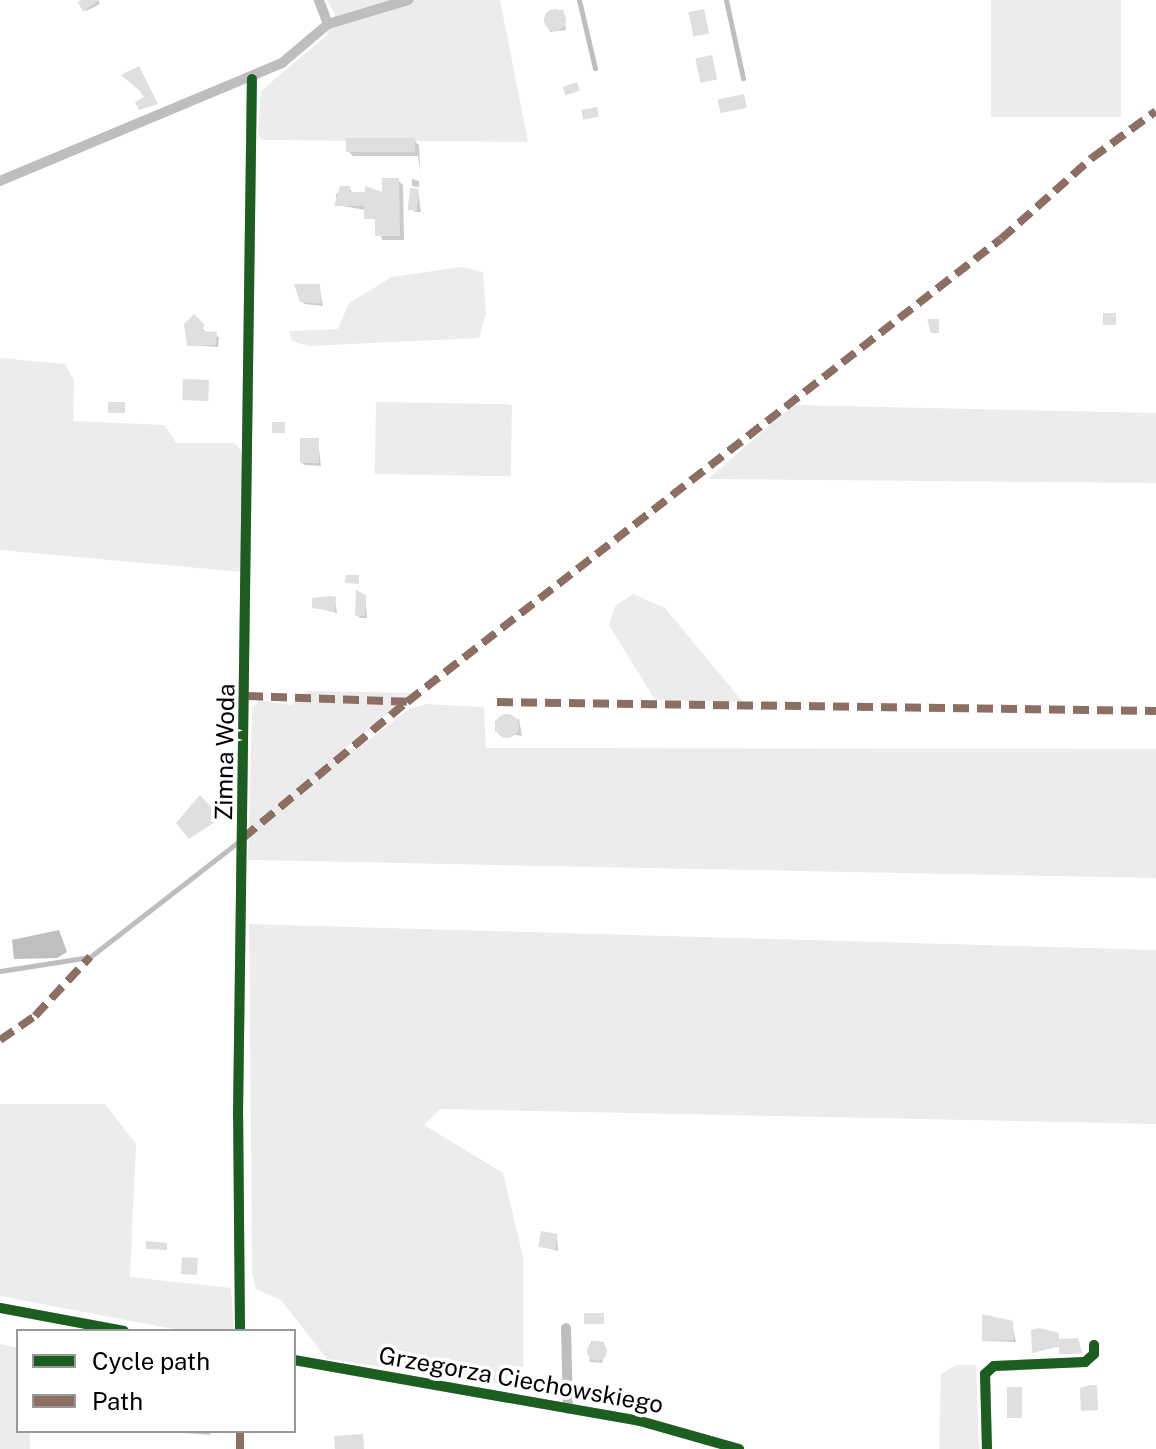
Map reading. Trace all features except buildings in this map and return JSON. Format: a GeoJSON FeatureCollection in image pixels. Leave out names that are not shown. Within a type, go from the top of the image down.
{"type":"FeatureCollection","features":[{"type":"Feature","properties":{"kind":"street"},"geometry":{"type":"LineString","coordinates":[[319,0],[328,24]]}},
{"type":"Feature","properties":{"kind":"street"},"geometry":{"type":"LineString","coordinates":[[0,181],[252,79],[282,63],[328,24],[408,0]]}},
{"type":"Feature","properties":{"kind":"street","name":"Zimna Woda"},"geometry":{"type":"LineString","coordinates":[[240,1329],[252,79]]}},
{"type":"Feature","properties":{"kind":"street"},"geometry":{"type":"LineString","coordinates":[[0,1308],[113,1329]]}},
{"type":"Feature","properties":{"kind":"street"},"geometry":{"type":"LineString","coordinates":[[566,1328],[568,1409]]}},
{"type":"Feature","properties":{"kind":"street"},"geometry":{"type":"LineString","coordinates":[[987,1449],[985,1374],[994,1366],[1085,1362],[1094,1354],[1094,1345]]}},
{"type":"Feature","properties":{"kind":"street","name":"Grzegorza Ciechowskiego"},"geometry":{"type":"LineString","coordinates":[[296,1360],[672,1428],[739,1449]]}},
{"type":"Feature","properties":{"kind":"lane"},"geometry":{"type":"LineString","coordinates":[[579,0],[595,68]]}},
{"type":"Feature","properties":{"kind":"lane"},"geometry":{"type":"LineString","coordinates":[[726,0],[743,78]]}},
{"type":"Feature","properties":{"kind":"lane"},"geometry":{"type":"LineString","coordinates":[[0,971],[90,957],[243,838]]}},
{"type":"Feature","properties":{"kind":"shaded area"},"geometry":{"type":"Polygon","coordinates":[[[327,0],[500,0],[528,142],[263,140],[258,134],[261,91],[327,35],[335,14],[327,0]]]}},
{"type":"Feature","properties":{"kind":"shaded area"},"geometry":{"type":"Polygon","coordinates":[[[991,0],[1121,0],[1121,117],[991,117],[991,0]]]}},
{"type":"Feature","properties":{"kind":"shaded area"},"geometry":{"type":"Polygon","coordinates":[[[461,267],[483,272],[486,313],[479,338],[308,346],[292,341],[289,331],[338,329],[349,303],[392,277],[461,267]]]}},
{"type":"Feature","properties":{"kind":"shaded area"},"geometry":{"type":"Polygon","coordinates":[[[0,358],[65,364],[74,380],[73,421],[165,425],[176,443],[235,443],[244,455],[243,572],[0,550],[0,358]]]}},
{"type":"Feature","properties":{"kind":"shaded area"},"geometry":{"type":"Polygon","coordinates":[[[376,402],[512,404],[511,476],[375,474],[376,402]]]}},
{"type":"Feature","properties":{"kind":"shaded area"},"geometry":{"type":"Polygon","coordinates":[[[793,405],[1156,413],[1156,483],[708,479],[793,405]]]}},
{"type":"Feature","properties":{"kind":"shaded area"},"geometry":{"type":"Polygon","coordinates":[[[633,594],[665,608],[743,702],[655,700],[609,625],[615,606],[633,594]]]}},
{"type":"Feature","properties":{"kind":"shaded area"},"geometry":{"type":"Polygon","coordinates":[[[306,691],[414,693],[344,749],[357,749],[409,709],[426,704],[484,707],[486,748],[1156,749],[1156,878],[248,860],[252,708],[260,700],[292,705],[306,691]]]}},
{"type":"Feature","properties":{"kind":"shaded area"},"geometry":{"type":"Polygon","coordinates":[[[249,924],[1156,950],[1156,1124],[440,1109],[424,1125],[503,1173],[523,1257],[523,1377],[511,1385],[327,1359],[281,1300],[256,1289],[252,1273],[249,924]]]}},
{"type":"Feature","properties":{"kind":"shaded area"},"geometry":{"type":"Polygon","coordinates":[[[59,930],[67,952],[57,958],[14,959],[12,940],[59,930]]]}},
{"type":"Feature","properties":{"kind":"shaded area"},"geometry":{"type":"Polygon","coordinates":[[[0,1104],[105,1104],[136,1144],[130,1277],[231,1288],[234,1329],[173,1329],[0,1296],[0,1104]]]}},
{"type":"Feature","properties":{"kind":"shaded area"},"geometry":{"type":"Polygon","coordinates":[[[0,1344],[16,1348],[16,1433],[30,1433],[30,1449],[0,1449],[0,1344]]]}},
{"type":"Feature","properties":{"kind":"shaded area"},"geometry":{"type":"Polygon","coordinates":[[[956,1365],[976,1365],[979,1449],[939,1449],[941,1374],[956,1365]]]}},
{"type":"Feature","properties":{"kind":"marked path"},"geometry":{"type":"LineString","coordinates":[[247,696],[407,702],[1001,239],[1092,158],[1156,111]]}},
{"type":"Feature","properties":{"kind":"marked path"},"geometry":{"type":"LineString","coordinates":[[243,838],[407,702]]}},
{"type":"Feature","properties":{"kind":"marked path"},"geometry":{"type":"LineString","coordinates":[[497,702],[1156,711]]}},
{"type":"Feature","properties":{"kind":"marked path"},"geometry":{"type":"LineString","coordinates":[[0,1040],[35,1016],[90,957]]}},
{"type":"Feature","properties":{"kind":"marked path"},"geometry":{"type":"LineString","coordinates":[[240,1433],[240,1449]]}},
{"type":"Feature","properties":{"kind":"cycle path"},"geometry":{"type":"LineString","coordinates":[[240,1329],[238,1115],[252,79]]}},
{"type":"Feature","properties":{"kind":"cycle path"},"geometry":{"type":"LineString","coordinates":[[0,1308],[113,1329]]}},
{"type":"Feature","properties":{"kind":"cycle path"},"geometry":{"type":"LineString","coordinates":[[987,1449],[985,1374],[994,1366],[1085,1362],[1094,1354],[1094,1345]]}},
{"type":"Feature","properties":{"kind":"cycle path"},"geometry":{"type":"LineString","coordinates":[[296,1360],[640,1421],[739,1449]]}}]}
